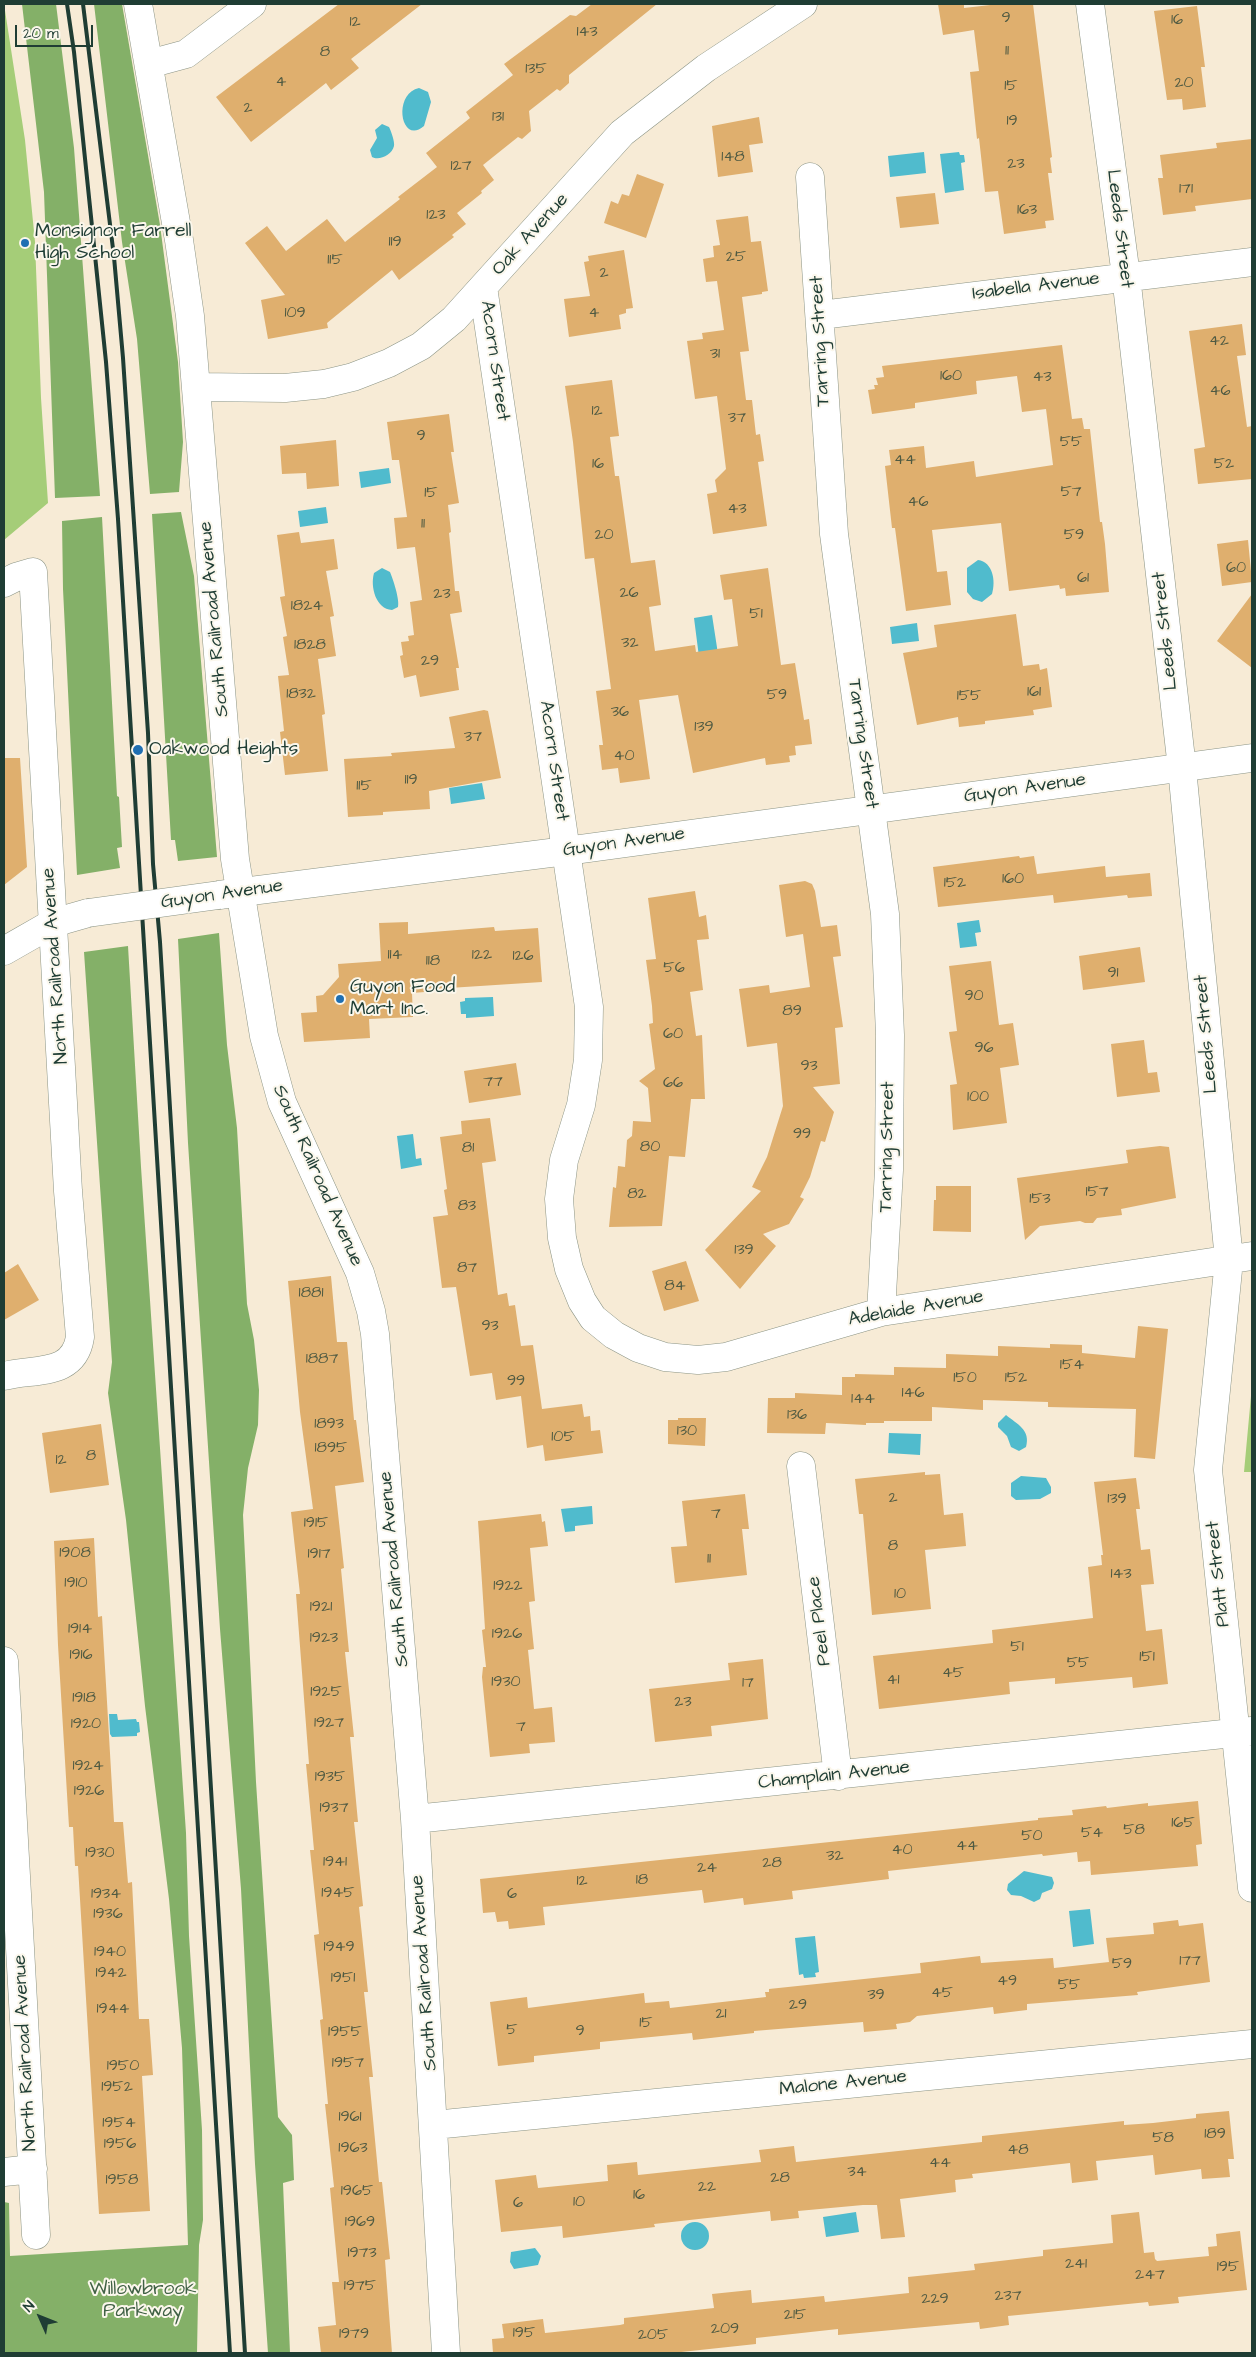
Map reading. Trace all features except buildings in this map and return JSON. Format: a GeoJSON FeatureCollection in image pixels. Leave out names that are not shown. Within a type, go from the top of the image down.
{"type":"FeatureCollection","features":[{"type":"Feature","properties":{"kind":"street","name":"South Railroad Avenue"},"geometry":{"type":"LineString","coordinates":[[138,4],[184,268],[196,387],[234,849],[230,893],[275,1084],[298,1139],[352,1253],[371,1311],[378,1368],[415,1819],[446,2353]]}},
{"type":"Feature","properties":{"kind":"street"},"geometry":{"type":"LineString","coordinates":[[149,64],[186,54],[252,4]]}},
{"type":"Feature","properties":{"kind":"street","name":"Oak Avenue"},"geometry":{"type":"LineString","coordinates":[[196,387],[285,388],[324,384],[353,378],[389,363],[421,346],[454,320],[622,133],[706,68],[803,4]]}},
{"type":"Feature","properties":{"kind":"street","name":"Leeds Street"},"geometry":{"type":"LineString","coordinates":[[1090,4],[1126,276],[1240,1258]]}},
{"type":"Feature","properties":{"kind":"street","name":"Tarring Street"},"geometry":{"type":"LineString","coordinates":[[810,177],[821,315],[834,534],[885,914],[890,1035],[889,1170],[881,1312]]}},
{"type":"Feature","properties":{"kind":"street","name":"Isabella Avenue"},"geometry":{"type":"LineString","coordinates":[[821,315],[1252,262]]}},
{"type":"Feature","properties":{"kind":"street","name":"Acorn Street"},"geometry":{"type":"LineString","coordinates":[[483,287],[589,1007],[588,1051],[580,1105],[564,1160],[559,1199],[562,1238],[569,1269],[582,1300],[593,1318]]}},
{"type":"Feature","properties":{"kind":"street","name":"North Railroad Avenue"},"geometry":{"type":"LineString","coordinates":[[4,583],[32,572],[68,1192],[80,1337],[78,1348],[72,1358],[64,1365],[52,1369],[19,1372],[4,1376]]}},
{"type":"Feature","properties":{"kind":"street","name":"Guyon Avenue"},"geometry":{"type":"LineString","coordinates":[[4,951],[53,923],[88,913],[230,893],[566,851],[1252,758]]}},
{"type":"Feature","properties":{"kind":"street","name":"Adelaide Avenue"},"geometry":{"type":"LineString","coordinates":[[593,1318],[614,1335],[638,1348],[666,1357],[698,1360],[726,1357],[881,1312],[1240,1258]]}},
{"type":"Feature","properties":{"kind":"street","name":"Platt Street"},"geometry":{"type":"LineString","coordinates":[[1240,1258],[1208,1470],[1244,1732],[1252,1888]]}},
{"type":"Feature","properties":{"kind":"street","name":"Peel Place"},"geometry":{"type":"LineString","coordinates":[[801,1466],[838,1776]]}},
{"type":"Feature","properties":{"kind":"street","name":"North Railroad Avenue"},"geometry":{"type":"LineString","coordinates":[[4,1661],[36,2235]]}},
{"type":"Feature","properties":{"kind":"street","name":"Champlain Avenue"},"geometry":{"type":"LineString","coordinates":[[415,1819],[1244,1732]]}},
{"type":"Feature","properties":{"kind":"street","name":"Malone Avenue"},"geometry":{"type":"LineString","coordinates":[[434,2125],[1252,2044]]}},
{"type":"Feature","properties":{"kind":"street"},"geometry":{"type":"LineString","coordinates":[[4,2172],[32,2170]]}},
{"type":"Feature","properties":{"kind":"green space","name":"Monsignor Farrell High School"},"geometry":{"type":"Polygon","coordinates":[[[4,4],[25,140],[35,242],[41,398],[48,503],[4,540],[4,4]]]}},
{"type":"Feature","properties":{"kind":"green space"},"geometry":{"type":"Polygon","coordinates":[[[22,4],[56,4],[74,148],[100,496],[55,498],[44,192],[22,4]]]}},
{"type":"Feature","properties":{"kind":"green space"},"geometry":{"type":"Polygon","coordinates":[[[94,4],[122,4],[160,225],[178,362],[183,442],[179,492],[150,494],[137,339],[122,242],[94,4]]]}},
{"type":"Feature","properties":{"kind":"green space"},"geometry":{"type":"Polygon","coordinates":[[[181,512],[194,576],[217,857],[178,861],[175,840],[171,840],[152,514],[181,512]]]}},
{"type":"Feature","properties":{"kind":"green space"},"geometry":{"type":"Polygon","coordinates":[[[102,517],[117,796],[119,797],[122,847],[117,848],[120,868],[77,875],[63,589],[62,521],[102,517]]]}},
{"type":"Feature","properties":{"kind":"green space"},"geometry":{"type":"Polygon","coordinates":[[[219,933],[227,1045],[237,1128],[247,1304],[254,1340],[259,1390],[258,1425],[248,1468],[243,1515],[256,1782],[278,2117],[292,2135],[294,2180],[283,2183],[290,2353],[268,2353],[255,2164],[241,1889],[220,1629],[188,1143],[178,939],[219,933]]]}},
{"type":"Feature","properties":{"kind":"green space","name":"Willowbrook Parkway"},"geometry":{"type":"Polygon","coordinates":[[[128,946],[186,1833],[189,1936],[202,2130],[203,2220],[199,2245],[197,2353],[4,2353],[4,2202],[9,2203],[10,2256],[188,2245],[182,2048],[169,1899],[145,1706],[126,1520],[108,1393],[112,1362],[84,952],[128,946]]]}},
{"type":"Feature","properties":{"kind":"green space"},"geometry":{"type":"Polygon","coordinates":[[[1252,1385],[1252,1472],[1244,1472],[1252,1385]]]}},
{"type":"Feature","properties":{"kind":"water"},"geometry":{"type":"Polygon","coordinates":[[[419,88],[428,92],[431,102],[424,126],[416,130],[410,129],[405,124],[403,108],[405,99],[411,92],[419,88]]]}},
{"type":"Feature","properties":{"kind":"water"},"geometry":{"type":"Polygon","coordinates":[[[382,124],[389,127],[394,146],[391,152],[382,158],[375,158],[372,157],[370,150],[377,138],[375,130],[382,124]]]}},
{"type":"Feature","properties":{"kind":"water"},"geometry":{"type":"Polygon","coordinates":[[[924,152],[926,173],[890,177],[888,156],[924,152]]]}},
{"type":"Feature","properties":{"kind":"water"},"geometry":{"type":"Polygon","coordinates":[[[959,152],[960,155],[964,155],[965,162],[961,163],[964,190],[945,193],[940,154],[959,152]]]}},
{"type":"Feature","properties":{"kind":"water"},"geometry":{"type":"Polygon","coordinates":[[[389,468],[391,483],[361,488],[359,472],[389,468]]]}},
{"type":"Feature","properties":{"kind":"water"},"geometry":{"type":"Polygon","coordinates":[[[326,507],[328,523],[300,527],[298,511],[326,507]]]}},
{"type":"Feature","properties":{"kind":"water"},"geometry":{"type":"Polygon","coordinates":[[[978,560],[987,564],[990,568],[994,583],[992,594],[982,602],[973,599],[967,592],[967,568],[978,560]]]}},
{"type":"Feature","properties":{"kind":"water"},"geometry":{"type":"Polygon","coordinates":[[[382,568],[390,572],[397,595],[398,607],[392,610],[386,609],[378,602],[374,591],[374,573],[382,568]]]}},
{"type":"Feature","properties":{"kind":"water"},"geometry":{"type":"Polygon","coordinates":[[[712,615],[718,654],[699,657],[694,618],[712,615]]]}},
{"type":"Feature","properties":{"kind":"water"},"geometry":{"type":"Polygon","coordinates":[[[917,623],[919,641],[892,644],[890,627],[917,623]]]}},
{"type":"Feature","properties":{"kind":"water"},"geometry":{"type":"Polygon","coordinates":[[[482,783],[485,799],[451,804],[449,788],[482,783]]]}},
{"type":"Feature","properties":{"kind":"water"},"geometry":{"type":"Polygon","coordinates":[[[979,920],[981,932],[975,933],[977,946],[960,948],[957,923],[979,920]]]}},
{"type":"Feature","properties":{"kind":"water"},"geometry":{"type":"Polygon","coordinates":[[[493,997],[494,1016],[466,1018],[466,1014],[461,1014],[460,1002],[465,1001],[465,998],[493,997]]]}},
{"type":"Feature","properties":{"kind":"water"},"geometry":{"type":"Polygon","coordinates":[[[413,1134],[416,1159],[421,1158],[422,1165],[401,1169],[397,1136],[413,1134]]]}},
{"type":"Feature","properties":{"kind":"water"},"geometry":{"type":"Polygon","coordinates":[[[1006,1415],[1022,1428],[1027,1436],[1026,1447],[1019,1451],[1011,1447],[1007,1436],[998,1427],[998,1423],[1006,1415]]]}},
{"type":"Feature","properties":{"kind":"water"},"geometry":{"type":"Polygon","coordinates":[[[889,1433],[921,1434],[920,1455],[888,1453],[889,1433]]]}},
{"type":"Feature","properties":{"kind":"water"},"geometry":{"type":"Polygon","coordinates":[[[1021,1476],[1046,1478],[1051,1487],[1051,1493],[1040,1499],[1016,1500],[1011,1496],[1011,1483],[1021,1476]]]}},
{"type":"Feature","properties":{"kind":"water"},"geometry":{"type":"Polygon","coordinates":[[[592,1506],[593,1524],[575,1526],[575,1531],[565,1532],[561,1509],[592,1506]]]}},
{"type":"Feature","properties":{"kind":"water"},"geometry":{"type":"Polygon","coordinates":[[[109,1714],[117,1714],[118,1720],[136,1719],[139,1722],[140,1732],[137,1733],[137,1736],[112,1737],[110,1734],[109,1714]]]}},
{"type":"Feature","properties":{"kind":"water"},"geometry":{"type":"Polygon","coordinates":[[[1024,1871],[1052,1877],[1054,1883],[1052,1889],[1042,1893],[1040,1899],[1034,1902],[1021,1896],[1011,1895],[1007,1890],[1008,1884],[1024,1871]]]}},
{"type":"Feature","properties":{"kind":"water"},"geometry":{"type":"Polygon","coordinates":[[[1090,1909],[1094,1944],[1073,1947],[1069,1911],[1090,1909]]]}},
{"type":"Feature","properties":{"kind":"water"},"geometry":{"type":"Polygon","coordinates":[[[815,1936],[819,1972],[815,1973],[816,1977],[804,1978],[803,1974],[799,1975],[795,1938],[815,1936]]]}},
{"type":"Feature","properties":{"kind":"water"},"geometry":{"type":"Polygon","coordinates":[[[856,2212],[859,2232],[826,2237],[823,2217],[856,2212]]]}},
{"type":"Feature","properties":{"kind":"water"},"geometry":{"type":"Polygon","coordinates":[[[695,2222],[705,2226],[709,2236],[705,2246],[695,2250],[685,2246],[681,2236],[685,2226],[695,2222]]]}},
{"type":"Feature","properties":{"kind":"water"},"geometry":{"type":"Polygon","coordinates":[[[535,2248],[541,2256],[538,2265],[514,2269],[510,2262],[511,2252],[535,2248]]]}},
{"type":"Feature","properties":{"kind":"railway"},"geometry":{"type":"LineString","coordinates":[[67,4],[74,52],[106,362],[118,519],[230,2353]]}},
{"type":"Feature","properties":{"kind":"railway"},"geometry":{"type":"LineString","coordinates":[[83,4],[114,257],[123,358],[148,733],[153,864],[160,942],[245,2353]]}},
{"type":"Feature","properties":{"kind":"place","name":"Monsignor Farrell High School"},"geometry":{"type":"Point","coordinates":[25,243]}},
{"type":"Feature","properties":{"kind":"place","name":"Oakwood Heights"},"geometry":{"type":"Point","coordinates":[138,750]}},
{"type":"Feature","properties":{"kind":"place","name":"Guyon Food Mart Inc."},"geometry":{"type":"Point","coordinates":[340,999]}}]}
